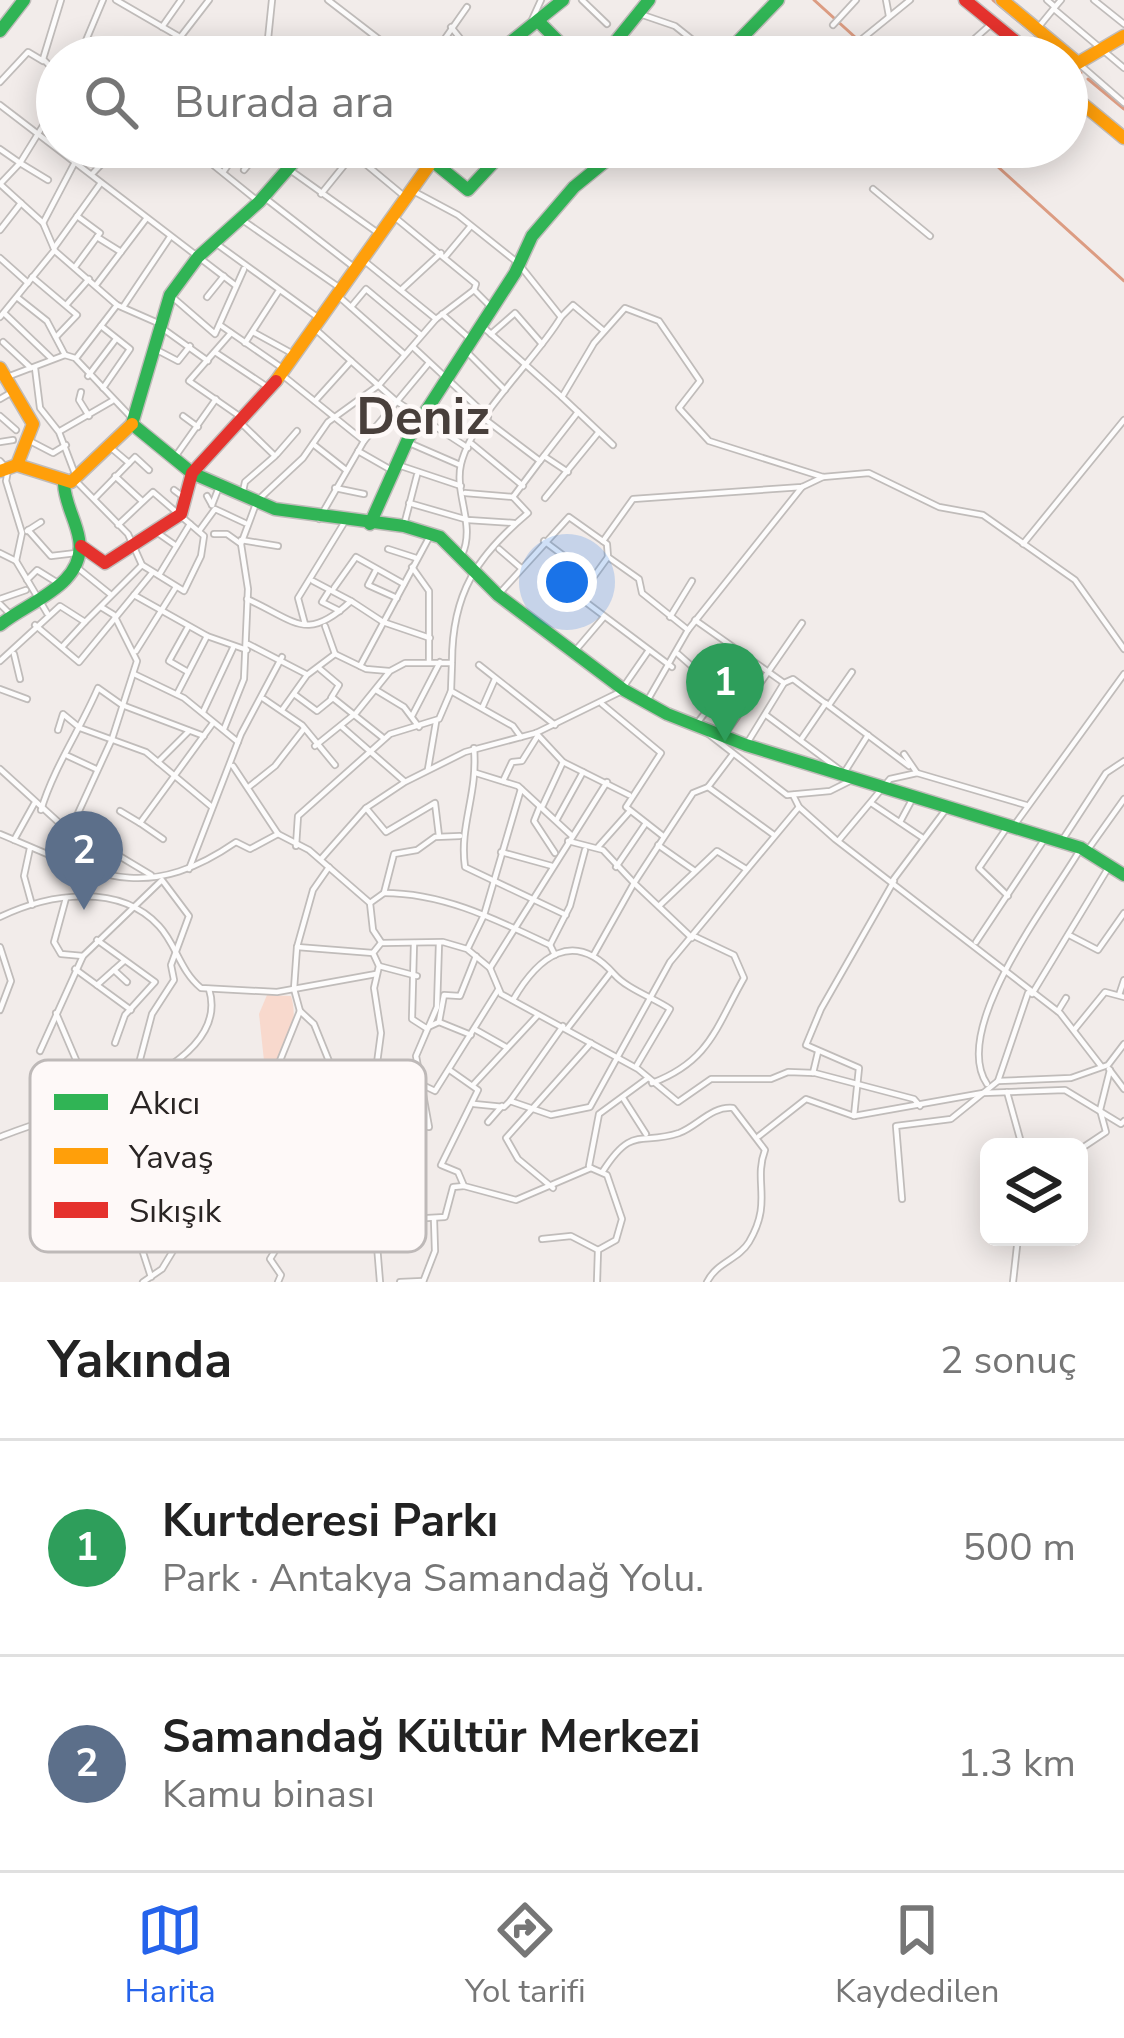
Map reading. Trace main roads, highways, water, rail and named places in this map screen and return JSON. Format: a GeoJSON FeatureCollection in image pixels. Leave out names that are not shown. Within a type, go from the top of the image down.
{"type":"FeatureCollection","features":[{"type":"Feature","properties":{"kind":"waterway"},"geometry":{"type":"LineString","coordinates":[[814,0],[854,36]]}},
{"type":"Feature","properties":{"kind":"waterway"},"geometry":{"type":"LineString","coordinates":[[993,0],[1036,36]]}},
{"type":"Feature","properties":{"kind":"waterway"},"geometry":{"type":"LineString","coordinates":[[1088,79],[1124,109]]}},
{"type":"Feature","properties":{"kind":"waterway"},"geometry":{"type":"LineString","coordinates":[[999,168],[1124,281]]}},
{"type":"Feature","properties":{"kind":"place","name":"Kurtderesi Parkı"},"geometry":{"type":"Point","coordinates":[725,742]}},
{"type":"Feature","properties":{"kind":"place","name":"Samandağ Kültür Merkezi"},"geometry":{"type":"Point","coordinates":[84,910]}},
{"type":"Feature","properties":{"kind":"district","name":"Deniz"},"geometry":{"type":"Point","coordinates":[423,417]}}]}
